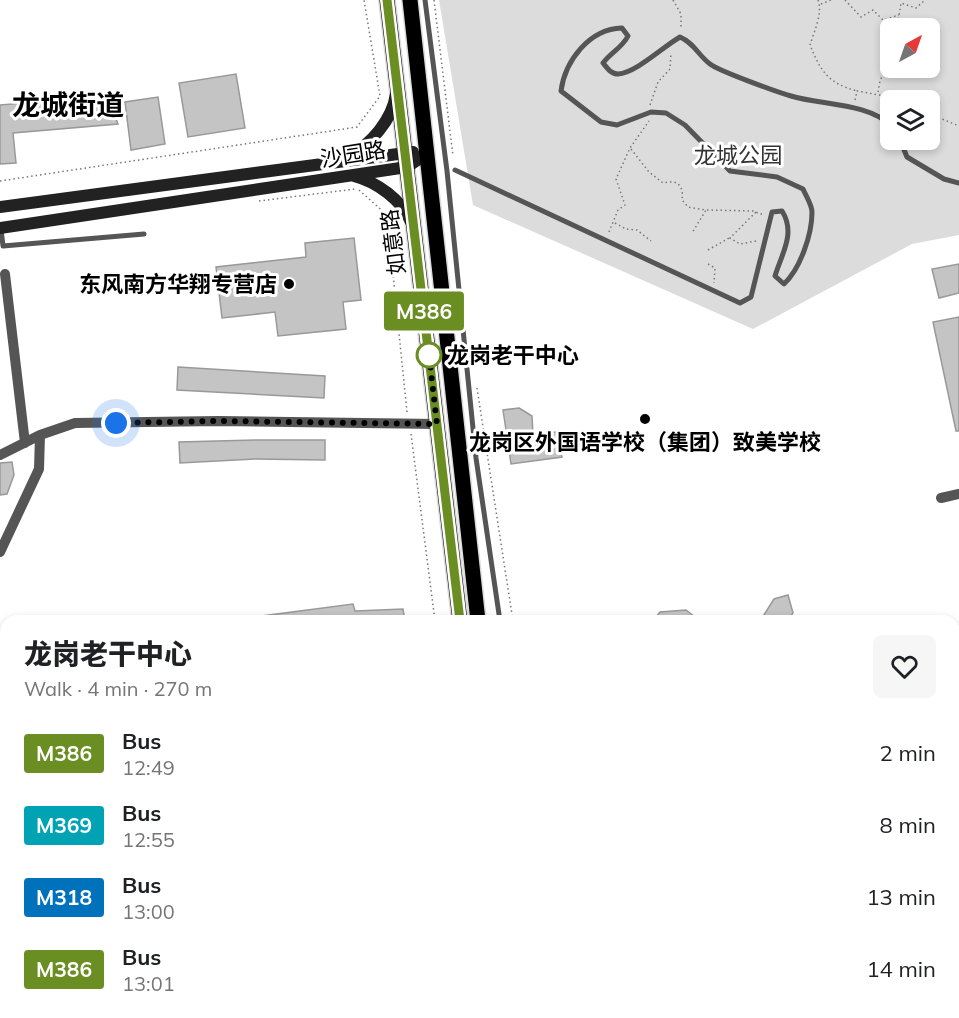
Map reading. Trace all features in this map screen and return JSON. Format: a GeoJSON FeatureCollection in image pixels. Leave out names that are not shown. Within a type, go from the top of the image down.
{"type":"FeatureCollection","features":[{"type":"Feature","properties":{"kind":"main road","name":"如意路"},"geometry":{"type":"LineString","coordinates":[[387,0],[459,615]]}},
{"type":"Feature","properties":{"kind":"main road","name":"如意路"},"geometry":{"type":"LineString","coordinates":[[410,0],[477,615]]}},
{"type":"Feature","properties":{"kind":"street"},"geometry":{"type":"LineString","coordinates":[[345,160],[367,144],[384,123],[395,101],[397,87]]}},
{"type":"Feature","properties":{"kind":"street","name":"沙园路"},"geometry":{"type":"LineString","coordinates":[[0,228],[350,175],[426,154]]}},
{"type":"Feature","properties":{"kind":"street","name":"沙园路"},"geometry":{"type":"LineString","coordinates":[[0,207],[345,160],[406,159]]}},
{"type":"Feature","properties":{"kind":"street"},"geometry":{"type":"LineString","coordinates":[[350,175],[369,182],[391,197],[408,215],[414,228]]}},
{"type":"Feature","properties":{"kind":"street"},"geometry":{"type":"LineString","coordinates":[[5,274],[25,442]]}},
{"type":"Feature","properties":{"kind":"street"},"geometry":{"type":"LineString","coordinates":[[0,455],[40,435],[75,423],[219,421],[437,424]]}},
{"type":"Feature","properties":{"kind":"street"},"geometry":{"type":"LineString","coordinates":[[0,552],[39,469],[40,435]]}},
{"type":"Feature","properties":{"kind":"street"},"geometry":{"type":"LineString","coordinates":[[941,498],[959,494]]}},
{"type":"Feature","properties":{"kind":"lane"},"geometry":{"type":"LineString","coordinates":[[425,0],[447,171],[476,458],[499,615]]}},
{"type":"Feature","properties":{"kind":"lane"},"geometry":{"type":"LineString","coordinates":[[455,170],[714,293],[740,303],[751,297],[772,212],[782,211],[789,222],[789,240],[775,276],[784,284],[793,275],[802,257],[812,211],[803,189],[777,177],[730,171],[685,125],[666,113],[651,112],[617,125],[601,122],[561,92],[563,74],[575,55],[591,39],[611,28],[622,28],[628,36],[624,44],[610,54],[603,63],[610,71],[619,74],[637,66],[680,37],[691,42],[711,65],[792,97],[833,103],[880,118]]}},
{"type":"Feature","properties":{"kind":"lane"},"geometry":{"type":"LineString","coordinates":[[904,150],[907,157],[944,179],[959,183]]}},
{"type":"Feature","properties":{"kind":"lane"},"geometry":{"type":"LineString","coordinates":[[0,228],[3,246],[144,234]]}},
{"type":"Feature","properties":{"kind":"path"},"geometry":{"type":"LineString","coordinates":[[0,181],[357,127],[380,96],[364,0]]}},
{"type":"Feature","properties":{"kind":"path"},"geometry":{"type":"LineString","coordinates":[[434,0],[455,170]]}},
{"type":"Feature","properties":{"kind":"path"},"geometry":{"type":"LineString","coordinates":[[673,0],[681,14],[680,37]]}},
{"type":"Feature","properties":{"kind":"path"},"geometry":{"type":"LineString","coordinates":[[819,0],[820,5],[810,45],[819,67],[837,86],[857,91],[878,93],[881,78]]}},
{"type":"Feature","properties":{"kind":"path"},"geometry":{"type":"LineString","coordinates":[[820,5],[831,0]]}},
{"type":"Feature","properties":{"kind":"path"},"geometry":{"type":"LineString","coordinates":[[845,0],[861,17],[873,10],[883,20],[899,15]]}},
{"type":"Feature","properties":{"kind":"path"},"geometry":{"type":"LineString","coordinates":[[899,18],[901,3],[915,8],[925,0]]}},
{"type":"Feature","properties":{"kind":"path"},"geometry":{"type":"LineString","coordinates":[[606,236],[618,210],[625,205],[616,179],[630,148],[648,127],[650,103],[658,82],[670,69],[672,55],[666,45]]}},
{"type":"Feature","properties":{"kind":"path"},"geometry":{"type":"LineString","coordinates":[[852,109],[857,91]]}},
{"type":"Feature","properties":{"kind":"path"},"geometry":{"type":"LineString","coordinates":[[940,118],[959,126]]}},
{"type":"Feature","properties":{"kind":"path"},"geometry":{"type":"LineString","coordinates":[[630,148],[649,172],[663,183],[673,181],[679,183],[683,191],[682,201],[688,207],[756,212],[764,215],[769,222]]}},
{"type":"Feature","properties":{"kind":"path"},"geometry":{"type":"LineString","coordinates":[[252,202],[357,188],[387,215],[409,424],[434,615]]}},
{"type":"Feature","properties":{"kind":"path"},"geometry":{"type":"LineString","coordinates":[[692,233],[706,210]]}},
{"type":"Feature","properties":{"kind":"path"},"geometry":{"type":"LineString","coordinates":[[708,250],[730,238],[756,212]]}},
{"type":"Feature","properties":{"kind":"path"},"geometry":{"type":"LineString","coordinates":[[614,222],[626,229],[637,230],[651,241]]}},
{"type":"Feature","properties":{"kind":"path"},"geometry":{"type":"LineString","coordinates":[[730,238],[740,244],[764,240]]}},
{"type":"Feature","properties":{"kind":"path"},"geometry":{"type":"LineString","coordinates":[[708,264],[715,268],[714,293]]}},
{"type":"Feature","properties":{"kind":"path"},"geometry":{"type":"LineString","coordinates":[[477,386],[512,615]]}},
{"type":"Feature","properties":{"kind":"green space","name":"龙城公园"},"geometry":{"type":"Polygon","coordinates":[[[439,0],[959,0],[959,235],[912,244],[753,329],[473,205],[439,0]]]}},
{"type":"Feature","properties":{"kind":"building"},"geometry":{"type":"Polygon","coordinates":[[[236,74],[245,128],[188,137],[179,83],[236,74]]]}},
{"type":"Feature","properties":{"kind":"building"},"geometry":{"type":"Polygon","coordinates":[[[108,96],[118,124],[13,133],[16,163],[0,164],[0,105],[108,96]]]}},
{"type":"Feature","properties":{"kind":"building"},"geometry":{"type":"Polygon","coordinates":[[[158,97],[165,144],[131,150],[125,102],[158,97]]]}},
{"type":"Feature","properties":{"kind":"building","name":"东风南方华翔专营店"},"geometry":{"type":"Polygon","coordinates":[[[354,238],[361,300],[343,302],[346,329],[278,336],[275,312],[222,318],[216,267],[306,257],[305,243],[354,238]]]}},
{"type":"Feature","properties":{"kind":"building"},"geometry":{"type":"Polygon","coordinates":[[[959,264],[959,293],[939,298],[932,269],[959,264]]]}},
{"type":"Feature","properties":{"kind":"building"},"geometry":{"type":"Polygon","coordinates":[[[959,317],[959,431],[956,431],[933,322],[959,317]]]}},
{"type":"Feature","properties":{"kind":"building"},"geometry":{"type":"Polygon","coordinates":[[[178,367],[325,376],[324,398],[177,390],[178,367]]]}},
{"type":"Feature","properties":{"kind":"building"},"geometry":{"type":"Polygon","coordinates":[[[519,408],[532,416],[533,434],[556,432],[562,457],[511,464],[503,410],[519,408]]]}},
{"type":"Feature","properties":{"kind":"building"},"geometry":{"type":"Polygon","coordinates":[[[325,440],[325,460],[255,459],[180,463],[179,442],[325,440]]]}},
{"type":"Feature","properties":{"kind":"building"},"geometry":{"type":"Polygon","coordinates":[[[12,462],[14,475],[7,494],[0,495],[0,463],[12,462]]]}},
{"type":"Feature","properties":{"kind":"building"},"geometry":{"type":"Polygon","coordinates":[[[788,595],[792,615],[764,615],[774,599],[788,595]]]}},
{"type":"Feature","properties":{"kind":"building"},"geometry":{"type":"Polygon","coordinates":[[[353,604],[355,611],[403,609],[404,615],[270,615],[353,604]]]}},
{"type":"Feature","properties":{"kind":"building"},"geometry":{"type":"Polygon","coordinates":[[[686,610],[692,615],[658,615],[660,612],[686,610]]]}},
{"type":"Feature","properties":{"kind":"bus line","name":"M386"},"geometry":{"type":"LineString","coordinates":[[387,0],[459,615]]}},
{"type":"Feature","properties":{"kind":"place","name":"东风南方华翔专营店"},"geometry":{"type":"Point","coordinates":[289,284]}},
{"type":"Feature","properties":{"kind":"place","name":"龙岗老干中心"},"geometry":{"type":"Point","coordinates":[429,355]}},
{"type":"Feature","properties":{"kind":"place","name":"龙岗区外国语学校（集团）致美学校"},"geometry":{"type":"Point","coordinates":[645,419]}},
{"type":"Feature","properties":{"kind":"district","name":"龙城街道"},"geometry":{"type":"Point","coordinates":[68,104]}},
{"type":"Feature","properties":{"kind":"route"},"geometry":{"type":"LineString","coordinates":[[116,423],[219,421],[437,424],[429,355]]}}]}
